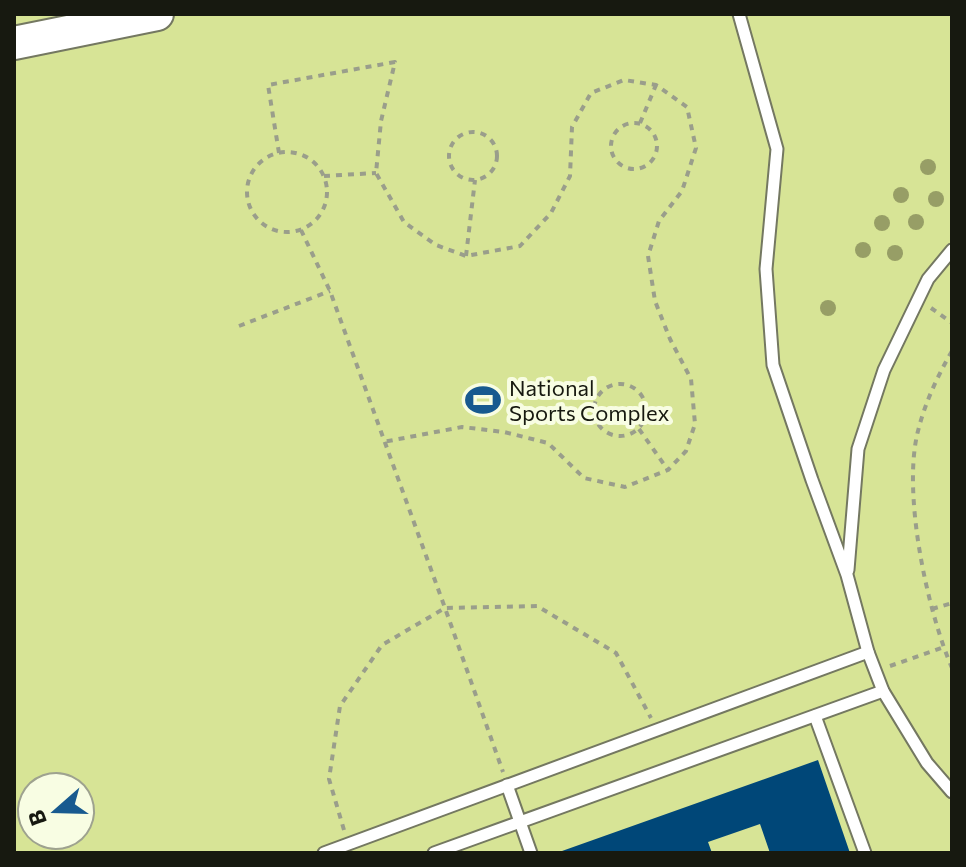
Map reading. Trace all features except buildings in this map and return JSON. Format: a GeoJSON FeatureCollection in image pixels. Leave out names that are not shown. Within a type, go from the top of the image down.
{"type":"FeatureCollection","features":[{"type":"Feature","properties":{"kind":"main road"},"geometry":{"type":"LineString","coordinates":[[14,43],[157,14]]}},
{"type":"Feature","properties":{"kind":"lane"},"geometry":{"type":"LineString","coordinates":[[739,14],[777,149],[766,269],[773,365],[847,575],[868,652],[883,691],[927,763],[952,792]]}},
{"type":"Feature","properties":{"kind":"lane"},"geometry":{"type":"LineString","coordinates":[[847,575],[858,449],[884,370],[928,279],[952,250]]}},
{"type":"Feature","properties":{"kind":"lane"},"geometry":{"type":"LineString","coordinates":[[324,853],[868,652]]}},
{"type":"Feature","properties":{"kind":"lane"},"geometry":{"type":"LineString","coordinates":[[434,853],[883,691]]}},
{"type":"Feature","properties":{"kind":"lane"},"geometry":{"type":"LineString","coordinates":[[815,716],[865,853]]}},
{"type":"Feature","properties":{"kind":"lane"},"geometry":{"type":"LineString","coordinates":[[507,785],[531,853]]}},
{"type":"Feature","properties":{"kind":"path"},"geometry":{"type":"LineString","coordinates":[[279,153],[268,85],[395,62],[381,121],[376,173],[404,222],[436,245],[466,256],[520,246],[551,213],[570,176],[572,127],[591,93],[624,80],[656,85],[687,107],[696,148],[682,191],[659,221],[648,256],[655,301],[691,379],[695,424],[686,451],[668,470],[625,487],[584,478],[548,443],[504,432],[462,427],[383,442]]}},
{"type":"Feature","properties":{"kind":"path"},"geometry":{"type":"LineString","coordinates":[[640,123],[656,85]]}},
{"type":"Feature","properties":{"kind":"path"},"geometry":{"type":"LineString","coordinates":[[640,123],[652,131],[656,152],[642,168],[627,168],[614,158],[610,143],[624,124],[640,123]]}},
{"type":"Feature","properties":{"kind":"path"},"geometry":{"type":"LineString","coordinates":[[475,131],[489,138],[497,152],[495,167],[483,178],[475,180],[467,180],[454,171],[448,156],[453,140],[475,131]]}},
{"type":"Feature","properties":{"kind":"path"},"geometry":{"type":"LineString","coordinates":[[292,152],[306,156],[317,164],[324,176],[326,201],[321,214],[301,230],[288,232],[264,224],[249,203],[250,177],[267,157],[292,152]]}},
{"type":"Feature","properties":{"kind":"path"},"geometry":{"type":"LineString","coordinates":[[324,176],[376,173]]}},
{"type":"Feature","properties":{"kind":"path"},"geometry":{"type":"LineString","coordinates":[[466,256],[475,180]]}},
{"type":"Feature","properties":{"kind":"path"},"geometry":{"type":"LineString","coordinates":[[301,230],[330,291],[507,785]]}},
{"type":"Feature","properties":{"kind":"path"},"geometry":{"type":"LineString","coordinates":[[239,326],[330,291]]}},
{"type":"Feature","properties":{"kind":"path"},"geometry":{"type":"LineString","coordinates":[[952,351],[931,392],[917,433],[912,469],[925,582],[952,668]]}},
{"type":"Feature","properties":{"kind":"path"},"geometry":{"type":"LineString","coordinates":[[617,384],[639,392],[644,399],[646,414],[639,429],[622,436],[613,435],[599,425],[595,416],[597,398],[602,391],[617,384]]}},
{"type":"Feature","properties":{"kind":"path"},"geometry":{"type":"LineString","coordinates":[[639,429],[668,470]]}},
{"type":"Feature","properties":{"kind":"path"},"geometry":{"type":"LineString","coordinates":[[932,609],[952,603]]}},
{"type":"Feature","properties":{"kind":"path"},"geometry":{"type":"LineString","coordinates":[[348,844],[329,779],[340,706],[382,645],[445,608],[537,606],[616,653],[658,730]]}},
{"type":"Feature","properties":{"kind":"path"},"geometry":{"type":"LineString","coordinates":[[908,660],[944,647]]}},
{"type":"Feature","properties":{"kind":"green space","name":"National Sports Complex"},"geometry":{"type":"Polygon","coordinates":[[[14,14],[952,14],[952,853],[14,853],[14,14]]]}},
{"type":"Feature","properties":{"kind":"place","name":"National Sports Complex"},"geometry":{"type":"Point","coordinates":[483,400]}}]}
